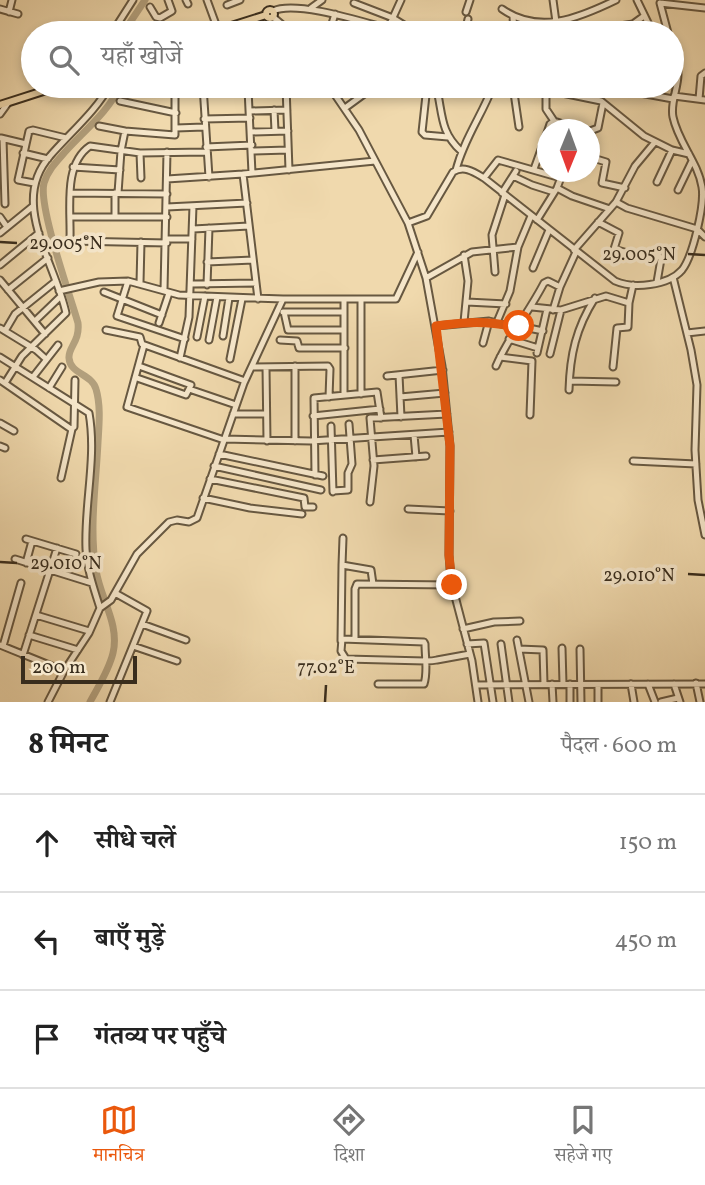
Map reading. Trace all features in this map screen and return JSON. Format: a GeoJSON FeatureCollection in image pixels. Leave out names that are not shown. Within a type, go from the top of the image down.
{"type":"FeatureCollection","features":[{"type":"Feature","properties":{"kind":"main road"},"geometry":{"type":"LineString","coordinates":[[250,21],[271,13],[266,0]]}},
{"type":"Feature","properties":{"kind":"main road"},"geometry":{"type":"LineString","coordinates":[[4,104],[22,98]]}},
{"type":"Feature","properties":{"kind":"street"},"geometry":{"type":"LineString","coordinates":[[9,12],[12,0]]}},
{"type":"Feature","properties":{"kind":"street"},"geometry":{"type":"LineString","coordinates":[[120,21],[133,0]]}},
{"type":"Feature","properties":{"kind":"street"},"geometry":{"type":"LineString","coordinates":[[150,7],[156,17],[160,18],[173,11],[168,0]]}},
{"type":"Feature","properties":{"kind":"street"},"geometry":{"type":"LineString","coordinates":[[207,0],[215,21]]}},
{"type":"Feature","properties":{"kind":"street"},"geometry":{"type":"LineString","coordinates":[[227,5],[240,0]]}},
{"type":"Feature","properties":{"kind":"street"},"geometry":{"type":"LineString","coordinates":[[312,8],[322,0]]}},
{"type":"Feature","properties":{"kind":"street"},"geometry":{"type":"LineString","coordinates":[[392,21],[401,0]]}},
{"type":"Feature","properties":{"kind":"street"},"geometry":{"type":"LineString","coordinates":[[466,12],[470,0]]}},
{"type":"Feature","properties":{"kind":"street"},"geometry":{"type":"LineString","coordinates":[[552,0],[556,21]]}},
{"type":"Feature","properties":{"kind":"street"},"geometry":{"type":"LineString","coordinates":[[559,21],[616,0]]}},
{"type":"Feature","properties":{"kind":"street"},"geometry":{"type":"LineString","coordinates":[[637,0],[647,21]]}},
{"type":"Feature","properties":{"kind":"street"},"geometry":{"type":"LineString","coordinates":[[665,21],[659,2],[705,8]]}},
{"type":"Feature","properties":{"kind":"street"},"geometry":{"type":"LineString","coordinates":[[354,3],[397,21]]}},
{"type":"Feature","properties":{"kind":"street"},"geometry":{"type":"LineString","coordinates":[[279,21],[271,13],[285,8],[312,8],[357,21]]}},
{"type":"Feature","properties":{"kind":"street"},"geometry":{"type":"LineString","coordinates":[[0,9],[18,14]]}},
{"type":"Feature","properties":{"kind":"street"},"geometry":{"type":"LineString","coordinates":[[502,9],[513,17],[527,21]]}},
{"type":"Feature","properties":{"kind":"street"},"geometry":{"type":"LineString","coordinates":[[333,21],[335,14]]}},
{"type":"Feature","properties":{"kind":"street"},"geometry":{"type":"LineString","coordinates":[[638,21],[644,16]]}},
{"type":"Feature","properties":{"kind":"street"},"geometry":{"type":"LineString","coordinates":[[513,17],[513,21]]}},
{"type":"Feature","properties":{"kind":"street"},"geometry":{"type":"LineString","coordinates":[[456,170],[469,170],[484,178],[615,281],[633,285],[657,282],[673,276],[685,265],[703,202],[703,180],[673,117],[674,98],[702,100],[701,76],[705,73]]}},
{"type":"Feature","properties":{"kind":"street"},"geometry":{"type":"LineString","coordinates":[[72,429],[2,381],[31,347],[66,313],[39,233],[33,207],[34,183],[48,159],[99,98]]}},
{"type":"Feature","properties":{"kind":"street"},"geometry":{"type":"LineString","coordinates":[[99,126],[169,136],[176,134],[174,98]]}},
{"type":"Feature","properties":{"kind":"street"},"geometry":{"type":"LineString","coordinates":[[203,98],[209,177]]}},
{"type":"Feature","properties":{"kind":"street"},"geometry":{"type":"LineString","coordinates":[[249,98],[252,173]]}},
{"type":"Feature","properties":{"kind":"street"},"geometry":{"type":"LineString","coordinates":[[286,98],[289,170]]}},
{"type":"Feature","properties":{"kind":"street"},"geometry":{"type":"LineString","coordinates":[[338,98],[408,223],[425,278],[443,370],[449,432],[449,555],[452,585],[470,654],[478,702]]}},
{"type":"Feature","properties":{"kind":"street"},"geometry":{"type":"LineString","coordinates":[[345,108],[358,98]]}},
{"type":"Feature","properties":{"kind":"street"},"geometry":{"type":"LineString","coordinates":[[426,98],[422,132],[425,135],[447,137]]}},
{"type":"Feature","properties":{"kind":"street"},"geometry":{"type":"LineString","coordinates":[[438,98],[447,137],[461,151]]}},
{"type":"Feature","properties":{"kind":"street"},"geometry":{"type":"LineString","coordinates":[[408,223],[427,216],[456,170],[461,151],[488,98]]}},
{"type":"Feature","properties":{"kind":"street"},"geometry":{"type":"LineString","coordinates":[[515,98],[519,127]]}},
{"type":"Feature","properties":{"kind":"street"},"geometry":{"type":"LineString","coordinates":[[546,98],[546,109],[553,119]]}},
{"type":"Feature","properties":{"kind":"street"},"geometry":{"type":"LineString","coordinates":[[583,98],[602,102],[636,131],[655,142],[690,154]]}},
{"type":"Feature","properties":{"kind":"street"},"geometry":{"type":"LineString","coordinates":[[599,119],[602,98]]}},
{"type":"Feature","properties":{"kind":"street"},"geometry":{"type":"LineString","coordinates":[[120,101],[176,113]]}},
{"type":"Feature","properties":{"kind":"street"},"geometry":{"type":"LineString","coordinates":[[0,114],[4,104]]}},
{"type":"Feature","properties":{"kind":"street"},"geometry":{"type":"LineString","coordinates":[[274,110],[275,131]]}},
{"type":"Feature","properties":{"kind":"street"},"geometry":{"type":"LineString","coordinates":[[204,119],[286,110]]}},
{"type":"Feature","properties":{"kind":"street"},"geometry":{"type":"LineString","coordinates":[[176,128],[204,127]]}},
{"type":"Feature","properties":{"kind":"street"},"geometry":{"type":"LineString","coordinates":[[34,183],[18,180],[28,133],[31,130],[66,138]]}},
{"type":"Feature","properties":{"kind":"street"},"geometry":{"type":"LineString","coordinates":[[115,217],[124,131]]}},
{"type":"Feature","properties":{"kind":"street"},"geometry":{"type":"LineString","coordinates":[[251,132],[288,131]]}},
{"type":"Feature","properties":{"kind":"street"},"geometry":{"type":"LineString","coordinates":[[5,204],[1,138],[26,144]]}},
{"type":"Feature","properties":{"kind":"street"},"geometry":{"type":"LineString","coordinates":[[509,339],[538,351],[550,310],[575,251],[616,202],[635,166],[655,142]]}},
{"type":"Feature","properties":{"kind":"street"},"geometry":{"type":"LineString","coordinates":[[192,239],[141,242],[73,241],[70,238],[73,167],[88,146],[140,153],[252,148],[288,150]]}},
{"type":"Feature","properties":{"kind":"street"},"geometry":{"type":"LineString","coordinates":[[657,182],[672,150]]}},
{"type":"Feature","properties":{"kind":"street"},"geometry":{"type":"LineString","coordinates":[[159,323],[167,292],[167,152]]}},
{"type":"Feature","properties":{"kind":"street"},"geometry":{"type":"LineString","coordinates":[[23,153],[48,159]]}},
{"type":"Feature","properties":{"kind":"street"},"geometry":{"type":"LineString","coordinates":[[140,153],[141,178]]}},
{"type":"Feature","properties":{"kind":"street"},"geometry":{"type":"LineString","coordinates":[[484,178],[498,160],[537,170]]}},
{"type":"Feature","properties":{"kind":"street"},"geometry":{"type":"LineString","coordinates":[[600,160],[607,162],[602,183],[625,188]]}},
{"type":"Feature","properties":{"kind":"street"},"geometry":{"type":"LineString","coordinates":[[167,179],[374,161]]}},
{"type":"Feature","properties":{"kind":"street"},"geometry":{"type":"LineString","coordinates":[[534,169],[537,161]]}},
{"type":"Feature","properties":{"kind":"street"},"geometry":{"type":"LineString","coordinates":[[678,190],[692,161]]}},
{"type":"Feature","properties":{"kind":"street"},"geometry":{"type":"LineString","coordinates":[[73,167],[120,170]]}},
{"type":"Feature","properties":{"kind":"street"},"geometry":{"type":"LineString","coordinates":[[243,174],[258,299]]}},
{"type":"Feature","properties":{"kind":"street"},"geometry":{"type":"LineString","coordinates":[[495,272],[493,230],[503,194],[515,174],[610,209]]}},
{"type":"Feature","properties":{"kind":"street"},"geometry":{"type":"LineString","coordinates":[[497,322],[506,304],[518,247],[559,182]]}},
{"type":"Feature","properties":{"kind":"street"},"geometry":{"type":"LineString","coordinates":[[71,193],[167,194]]}},
{"type":"Feature","properties":{"kind":"street"},"geometry":{"type":"LineString","coordinates":[[616,202],[627,208],[697,229],[705,237]]}},
{"type":"Feature","properties":{"kind":"street"},"geometry":{"type":"LineString","coordinates":[[167,207],[247,203]]}},
{"type":"Feature","properties":{"kind":"street"},"geometry":{"type":"LineString","coordinates":[[180,358],[190,296],[193,206]]}},
{"type":"Feature","properties":{"kind":"street"},"geometry":{"type":"LineString","coordinates":[[0,233],[33,207]]}},
{"type":"Feature","properties":{"kind":"street"},"geometry":{"type":"LineString","coordinates":[[0,217],[7,227]]}},
{"type":"Feature","properties":{"kind":"street"},"geometry":{"type":"LineString","coordinates":[[71,217],[167,217]]}},
{"type":"Feature","properties":{"kind":"street"},"geometry":{"type":"LineString","coordinates":[[598,222],[619,233],[614,249],[634,255]]}},
{"type":"Feature","properties":{"kind":"street"},"geometry":{"type":"LineString","coordinates":[[193,229],[249,226]]}},
{"type":"Feature","properties":{"kind":"street"},"geometry":{"type":"LineString","coordinates":[[206,285],[209,228]]}},
{"type":"Feature","properties":{"kind":"street"},"geometry":{"type":"LineString","coordinates":[[533,268],[549,230]]}},
{"type":"Feature","properties":{"kind":"street"},"geometry":{"type":"LineString","coordinates":[[0,265],[39,233]]}},
{"type":"Feature","properties":{"kind":"street"},"geometry":{"type":"LineString","coordinates":[[141,242],[141,283]]}},
{"type":"Feature","properties":{"kind":"street"},"geometry":{"type":"LineString","coordinates":[[425,278],[464,255],[493,248],[518,247]]}},
{"type":"Feature","properties":{"kind":"street"},"geometry":{"type":"LineString","coordinates":[[35,321],[61,292],[99,282],[128,281],[190,296],[242,299],[396,299],[418,253]]}},
{"type":"Feature","properties":{"kind":"street"},"geometry":{"type":"LineString","coordinates":[[647,254],[660,258],[657,282]]}},
{"type":"Feature","properties":{"kind":"street"},"geometry":{"type":"LineString","coordinates":[[464,255],[467,268],[464,322]]}},
{"type":"Feature","properties":{"kind":"street"},"geometry":{"type":"LineString","coordinates":[[0,294],[48,258]]}},
{"type":"Feature","properties":{"kind":"street"},"geometry":{"type":"LineString","coordinates":[[207,262],[253,260]]}},
{"type":"Feature","properties":{"kind":"street"},"geometry":{"type":"LineString","coordinates":[[673,276],[697,385],[696,464],[698,500],[705,530]]}},
{"type":"Feature","properties":{"kind":"street"},"geometry":{"type":"LineString","coordinates":[[0,280],[45,334]]}},
{"type":"Feature","properties":{"kind":"street"},"geometry":{"type":"LineString","coordinates":[[46,359],[2,329],[13,316],[56,281]]}},
{"type":"Feature","properties":{"kind":"street"},"geometry":{"type":"LineString","coordinates":[[128,281],[118,316],[185,340]]}},
{"type":"Feature","properties":{"kind":"street"},"geometry":{"type":"LineString","coordinates":[[496,366],[509,339],[532,307],[545,282],[560,287]]}},
{"type":"Feature","properties":{"kind":"street"},"geometry":{"type":"LineString","coordinates":[[191,284],[256,283]]}},
{"type":"Feature","properties":{"kind":"street"},"geometry":{"type":"LineString","coordinates":[[613,367],[617,328],[628,328],[633,285]]}},
{"type":"Feature","properties":{"kind":"street"},"geometry":{"type":"LineString","coordinates":[[104,292],[162,315]]}},
{"type":"Feature","properties":{"kind":"street"},"geometry":{"type":"LineString","coordinates":[[197,337],[205,296]]}},
{"type":"Feature","properties":{"kind":"street"},"geometry":{"type":"LineString","coordinates":[[532,307],[561,310],[595,298],[610,296],[629,303]]}},
{"type":"Feature","properties":{"kind":"street"},"geometry":{"type":"LineString","coordinates":[[209,340],[217,297]]}},
{"type":"Feature","properties":{"kind":"street"},"geometry":{"type":"LineString","coordinates":[[223,336],[229,298]]}},
{"type":"Feature","properties":{"kind":"street"},"geometry":{"type":"LineString","coordinates":[[569,390],[570,358],[578,327],[595,298]]}},
{"type":"Feature","properties":{"kind":"street"},"geometry":{"type":"LineString","coordinates":[[230,359],[242,299]]}},
{"type":"Feature","properties":{"kind":"street"},"geometry":{"type":"LineString","coordinates":[[48,702],[101,606],[110,601],[141,550],[169,522],[195,520],[245,381],[283,299]]}},
{"type":"Feature","properties":{"kind":"street"},"geometry":{"type":"LineString","coordinates":[[344,299],[344,395]]}},
{"type":"Feature","properties":{"kind":"street"},"geometry":{"type":"LineString","coordinates":[[361,300],[361,394]]}},
{"type":"Feature","properties":{"kind":"street"},"geometry":{"type":"LineString","coordinates":[[467,302],[506,304]]}},
{"type":"Feature","properties":{"kind":"street"},"geometry":{"type":"LineString","coordinates":[[550,354],[561,310]]}},
{"type":"Feature","properties":{"kind":"street"},"geometry":{"type":"LineString","coordinates":[[276,312],[343,312]]}},
{"type":"Feature","properties":{"kind":"street"},"geometry":{"type":"LineString","coordinates":[[284,312],[288,330],[343,330]]}},
{"type":"Feature","properties":{"kind":"street"},"geometry":{"type":"LineString","coordinates":[[436,326],[489,321],[543,331]]}},
{"type":"Feature","properties":{"kind":"street"},"geometry":{"type":"LineString","coordinates":[[483,343],[489,321]]}},
{"type":"Feature","properties":{"kind":"street"},"geometry":{"type":"LineString","coordinates":[[106,330],[140,337],[141,344],[245,381]]}},
{"type":"Feature","properties":{"kind":"street"},"geometry":{"type":"LineString","coordinates":[[687,333],[705,331]]}},
{"type":"Feature","properties":{"kind":"street"},"geometry":{"type":"LineString","coordinates":[[280,340],[297,341],[299,348],[345,348]]}},
{"type":"Feature","properties":{"kind":"street"},"geometry":{"type":"LineString","coordinates":[[33,377],[58,345]]}},
{"type":"Feature","properties":{"kind":"street"},"geometry":{"type":"LineString","coordinates":[[144,345],[127,408],[224,439],[314,441],[449,432]]}},
{"type":"Feature","properties":{"kind":"street"},"geometry":{"type":"LineString","coordinates":[[0,357],[88,410],[86,550],[92,583],[101,606]]}},
{"type":"Feature","properties":{"kind":"street"},"geometry":{"type":"LineString","coordinates":[[500,357],[533,362],[530,415]]}},
{"type":"Feature","properties":{"kind":"street"},"geometry":{"type":"LineString","coordinates":[[136,378],[186,395],[189,389],[190,383],[139,366]]}},
{"type":"Feature","properties":{"kind":"street"},"geometry":{"type":"LineString","coordinates":[[252,366],[329,367],[329,397]]}},
{"type":"Feature","properties":{"kind":"street"},"geometry":{"type":"LineString","coordinates":[[266,366],[267,441]]}},
{"type":"Feature","properties":{"kind":"street"},"geometry":{"type":"LineString","coordinates":[[295,366],[295,441]]}},
{"type":"Feature","properties":{"kind":"street"},"geometry":{"type":"LineString","coordinates":[[49,387],[62,367]]}},
{"type":"Feature","properties":{"kind":"street"},"geometry":{"type":"LineString","coordinates":[[387,376],[443,370]]}},
{"type":"Feature","properties":{"kind":"street"},"geometry":{"type":"LineString","coordinates":[[398,375],[401,416]]}},
{"type":"Feature","properties":{"kind":"street"},"geometry":{"type":"LineString","coordinates":[[61,478],[72,429],[75,380]]}},
{"type":"Feature","properties":{"kind":"street"},"geometry":{"type":"LineString","coordinates":[[570,381],[616,382]]}},
{"type":"Feature","properties":{"kind":"street"},"geometry":{"type":"LineString","coordinates":[[189,389],[236,405]]}},
{"type":"Feature","properties":{"kind":"street"},"geometry":{"type":"LineString","coordinates":[[315,475],[314,398],[378,393],[381,418]]}},
{"type":"Feature","properties":{"kind":"street"},"geometry":{"type":"LineString","coordinates":[[400,397],[445,393]]}},
{"type":"Feature","properties":{"kind":"street"},"geometry":{"type":"LineString","coordinates":[[313,416],[380,409]]}},
{"type":"Feature","properties":{"kind":"street"},"geometry":{"type":"LineString","coordinates":[[233,414],[266,414]]}},
{"type":"Feature","properties":{"kind":"street"},"geometry":{"type":"LineString","coordinates":[[370,502],[373,460],[369,419],[447,414]]}},
{"type":"Feature","properties":{"kind":"street"},"geometry":{"type":"LineString","coordinates":[[0,423],[14,431]]}},
{"type":"Feature","properties":{"kind":"street"},"geometry":{"type":"LineString","coordinates":[[331,426],[333,492],[348,490],[348,473],[352,464],[349,424]]}},
{"type":"Feature","properties":{"kind":"street"},"geometry":{"type":"LineString","coordinates":[[414,435],[416,457]]}},
{"type":"Feature","properties":{"kind":"street"},"geometry":{"type":"LineString","coordinates":[[219,454],[323,477]]}},
{"type":"Feature","properties":{"kind":"street"},"geometry":{"type":"LineString","coordinates":[[373,460],[426,456]]}},
{"type":"Feature","properties":{"kind":"street"},"geometry":{"type":"LineString","coordinates":[[633,461],[696,464]]}},
{"type":"Feature","properties":{"kind":"street"},"geometry":{"type":"LineString","coordinates":[[214,466],[321,490]]}},
{"type":"Feature","properties":{"kind":"street"},"geometry":{"type":"LineString","coordinates":[[210,479],[304,498],[305,507],[313,507]]}},
{"type":"Feature","properties":{"kind":"street"},"geometry":{"type":"LineString","coordinates":[[203,498],[250,508],[302,514]]}},
{"type":"Feature","properties":{"kind":"street"},"geometry":{"type":"LineString","coordinates":[[408,509],[450,510]]}},
{"type":"Feature","properties":{"kind":"street"},"geometry":{"type":"LineString","coordinates":[[343,538],[341,641],[345,659],[426,661],[470,654]]}},
{"type":"Feature","properties":{"kind":"street"},"geometry":{"type":"LineString","coordinates":[[26,563],[29,540],[76,554]]}},
{"type":"Feature","properties":{"kind":"street"},"geometry":{"type":"LineString","coordinates":[[23,655],[57,548]]}},
{"type":"Feature","properties":{"kind":"street"},"geometry":{"type":"LineString","coordinates":[[15,559],[92,583]]}},
{"type":"Feature","properties":{"kind":"street"},"geometry":{"type":"LineString","coordinates":[[342,565],[371,569],[373,584]]}},
{"type":"Feature","properties":{"kind":"street"},"geometry":{"type":"LineString","coordinates":[[21,583],[1,645],[64,671]]}},
{"type":"Feature","properties":{"kind":"street"},"geometry":{"type":"LineString","coordinates":[[355,639],[356,586],[452,585]]}},
{"type":"Feature","properties":{"kind":"street"},"geometry":{"type":"LineString","coordinates":[[110,702],[147,609],[115,593]]}},
{"type":"Feature","properties":{"kind":"street"},"geometry":{"type":"LineString","coordinates":[[36,615],[89,631]]}},
{"type":"Feature","properties":{"kind":"street"},"geometry":{"type":"LineString","coordinates":[[463,629],[496,622],[520,621]]}},
{"type":"Feature","properties":{"kind":"street"},"geometry":{"type":"LineString","coordinates":[[142,624],[186,640]]}},
{"type":"Feature","properties":{"kind":"street"},"geometry":{"type":"LineString","coordinates":[[29,635],[78,650]]}},
{"type":"Feature","properties":{"kind":"street"},"geometry":{"type":"LineString","coordinates":[[341,641],[355,639],[424,642],[425,684],[378,684]]}},
{"type":"Feature","properties":{"kind":"street"},"geometry":{"type":"LineString","coordinates":[[517,640],[529,702]]}},
{"type":"Feature","properties":{"kind":"street"},"geometry":{"type":"LineString","coordinates":[[467,644],[484,643],[493,702]]}},
{"type":"Feature","properties":{"kind":"street"},"geometry":{"type":"LineString","coordinates":[[501,644],[509,702]]}},
{"type":"Feature","properties":{"kind":"street"},"geometry":{"type":"LineString","coordinates":[[133,646],[177,661]]}},
{"type":"Feature","properties":{"kind":"street"},"geometry":{"type":"LineString","coordinates":[[562,648],[570,702]]}},
{"type":"Feature","properties":{"kind":"street"},"geometry":{"type":"LineString","coordinates":[[519,649],[543,649],[544,684]]}},
{"type":"Feature","properties":{"kind":"street"},"geometry":{"type":"LineString","coordinates":[[580,649],[581,702]]}},
{"type":"Feature","properties":{"kind":"street"},"geometry":{"type":"LineString","coordinates":[[696,683],[700,702]]}},
{"type":"Feature","properties":{"kind":"street"},"geometry":{"type":"LineString","coordinates":[[552,684],[553,702]]}},
{"type":"Feature","properties":{"kind":"street"},"geometry":{"type":"LineString","coordinates":[[631,684],[634,702]]}},
{"type":"Feature","properties":{"kind":"street"},"geometry":{"type":"LineString","coordinates":[[648,684],[654,702]]}},
{"type":"Feature","properties":{"kind":"street"},"geometry":{"type":"LineString","coordinates":[[661,702],[679,700],[674,684]]}},
{"type":"Feature","properties":{"kind":"street"},"geometry":{"type":"LineString","coordinates":[[476,685],[705,684]]}},
{"type":"Feature","properties":{"kind":"street"},"geometry":{"type":"LineString","coordinates":[[598,685],[598,702]]}},
{"type":"Feature","properties":{"kind":"waterway"},"geometry":{"type":"LineString","coordinates":[[131,21],[145,0]]}},
{"type":"Feature","properties":{"kind":"waterway"},"geometry":{"type":"LineString","coordinates":[[90,702],[109,666],[114,642],[112,621],[98,580],[94,554],[99,402],[94,384],[70,363],[69,354],[77,335],[78,323],[50,230],[43,194],[44,183],[53,166],[114,98]]}},
{"type":"Feature","properties":{"kind":"route"},"geometry":{"type":"LineString","coordinates":[[452,585],[449,555],[450,446],[436,326],[489,321],[518,328],[519,326]]}}]}
